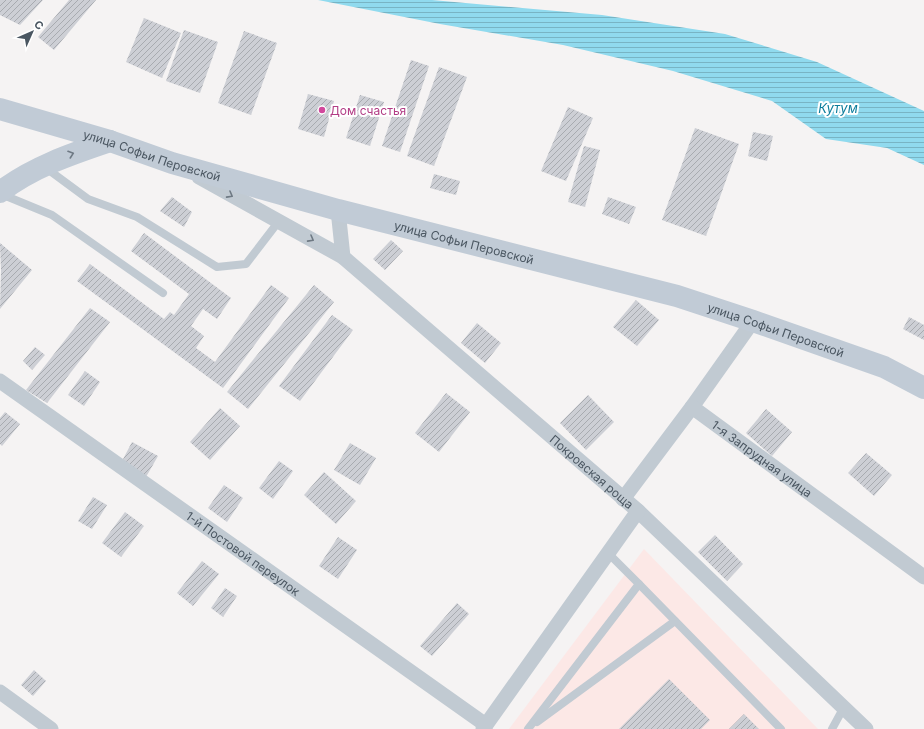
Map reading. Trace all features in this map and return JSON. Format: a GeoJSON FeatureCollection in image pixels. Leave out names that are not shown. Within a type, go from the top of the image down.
{"type":"FeatureCollection","features":[{"type":"Feature","properties":{"kind":"main road","name":"улица Софьи Перовской"},"geometry":{"type":"LineString","coordinates":[[0,109],[110,141],[172,163],[338,210],[677,296],[753,320],[884,367],[924,388]]}},
{"type":"Feature","properties":{"kind":"main road"},"geometry":{"type":"LineString","coordinates":[[0,192],[17,179],[43,166],[110,141]]}},
{"type":"Feature","properties":{"kind":"street","name":"Покровская роща"},"geometry":{"type":"LineString","coordinates":[[172,163],[343,257],[638,511],[866,729]]}},
{"type":"Feature","properties":{"kind":"street"},"geometry":{"type":"LineString","coordinates":[[338,210],[343,257]]}},
{"type":"Feature","properties":{"kind":"street"},"geometry":{"type":"LineString","coordinates":[[624,499],[692,407],[753,320]]}},
{"type":"Feature","properties":{"kind":"street","name":"1-й Постовой переулок"},"geometry":{"type":"LineString","coordinates":[[0,381],[485,727]]}},
{"type":"Feature","properties":{"kind":"street","name":"1-я Запрудная улица"},"geometry":{"type":"LineString","coordinates":[[692,407],[924,577]]}},
{"type":"Feature","properties":{"kind":"street"},"geometry":{"type":"LineString","coordinates":[[485,727],[638,511]]}},
{"type":"Feature","properties":{"kind":"street"},"geometry":{"type":"LineString","coordinates":[[0,692],[51,729]]}},
{"type":"Feature","properties":{"kind":"lane"},"geometry":{"type":"LineString","coordinates":[[43,166],[88,199],[137,217],[217,267],[246,264],[279,221]]}},
{"type":"Feature","properties":{"kind":"lane"},"geometry":{"type":"LineString","coordinates":[[0,192],[52,215],[163,294]]}},
{"type":"Feature","properties":{"kind":"lane"},"geometry":{"type":"LineString","coordinates":[[609,554],[781,729]]}},
{"type":"Feature","properties":{"kind":"lane"},"geometry":{"type":"LineString","coordinates":[[528,728],[639,584]]}},
{"type":"Feature","properties":{"kind":"lane"},"geometry":{"type":"LineString","coordinates":[[528,728],[675,621]]}},
{"type":"Feature","properties":{"kind":"lane"},"geometry":{"type":"LineString","coordinates":[[832,729],[844,707]]}},
{"type":"Feature","properties":{"kind":"shaded area"},"geometry":{"type":"Polygon","coordinates":[[[644,549],[818,729],[509,729],[644,549]]]}},
{"type":"Feature","properties":{"kind":"water","name":"Кутум"},"geometry":{"type":"Polygon","coordinates":[[[318,0],[432,0],[602,15],[725,34],[817,62],[924,111],[924,165],[887,148],[826,139],[772,101],[673,71],[563,45],[440,24],[318,0]]]}},
{"type":"Feature","properties":{"kind":"building"},"geometry":{"type":"Polygon","coordinates":[[[0,0],[43,0],[20,25],[0,15],[0,0]]]}},
{"type":"Feature","properties":{"kind":"building"},"geometry":{"type":"Polygon","coordinates":[[[69,0],[96,0],[54,50],[38,37],[69,0]]]}},
{"type":"Feature","properties":{"kind":"building"},"geometry":{"type":"Polygon","coordinates":[[[144,18],[181,33],[162,78],[126,62],[144,18]]]}},
{"type":"Feature","properties":{"kind":"building"},"geometry":{"type":"Polygon","coordinates":[[[184,30],[218,42],[200,93],[166,81],[184,30]]]}},
{"type":"Feature","properties":{"kind":"building"},"geometry":{"type":"Polygon","coordinates":[[[244,31],[277,43],[251,115],[218,103],[244,31]]]}},
{"type":"Feature","properties":{"kind":"building"},"geometry":{"type":"Polygon","coordinates":[[[411,60],[429,66],[400,152],[382,146],[411,60]]]}},
{"type":"Feature","properties":{"kind":"building"},"geometry":{"type":"Polygon","coordinates":[[[439,67],[467,77],[434,166],[407,156],[439,67]]]}},
{"type":"Feature","properties":{"kind":"building"},"geometry":{"type":"Polygon","coordinates":[[[308,94],[334,101],[324,137],[298,129],[308,94]]]}},
{"type":"Feature","properties":{"kind":"building"},"geometry":{"type":"Polygon","coordinates":[[[360,95],[384,102],[370,146],[346,138],[360,95]]]}},
{"type":"Feature","properties":{"kind":"building"},"geometry":{"type":"Polygon","coordinates":[[[568,107],[593,118],[566,181],[541,171],[568,107]]]}},
{"type":"Feature","properties":{"kind":"building"},"geometry":{"type":"Polygon","coordinates":[[[695,128],[739,144],[706,236],[662,220],[695,128]]]}},
{"type":"Feature","properties":{"kind":"building"},"geometry":{"type":"Polygon","coordinates":[[[753,132],[773,136],[767,161],[748,156],[753,132]]]}},
{"type":"Feature","properties":{"kind":"building"},"geometry":{"type":"Polygon","coordinates":[[[584,146],[600,150],[585,207],[568,202],[584,146]]]}},
{"type":"Feature","properties":{"kind":"building"},"geometry":{"type":"Polygon","coordinates":[[[434,174],[460,181],[456,195],[430,188],[434,174]]]}},
{"type":"Feature","properties":{"kind":"building"},"geometry":{"type":"Polygon","coordinates":[[[172,197],[192,212],[184,227],[160,211],[172,197]]]}},
{"type":"Feature","properties":{"kind":"building"},"geometry":{"type":"Polygon","coordinates":[[[608,197],[636,207],[629,224],[602,214],[608,197]]]}},
{"type":"Feature","properties":{"kind":"building"},"geometry":{"type":"Polygon","coordinates":[[[144,233],[231,298],[217,319],[203,309],[191,326],[204,336],[196,348],[215,362],[271,285],[289,298],[223,388],[77,281],[90,264],[164,319],[170,312],[174,315],[189,294],[131,251],[144,233]]]}},
{"type":"Feature","properties":{"kind":"building"},"geometry":{"type":"Polygon","coordinates":[[[391,240],[403,251],[385,270],[373,259],[391,240]]]}},
{"type":"Feature","properties":{"kind":"building"},"geometry":{"type":"Polygon","coordinates":[[[0,243],[32,270],[0,309],[1,271],[0,243]]]}},
{"type":"Feature","properties":{"kind":"building"},"geometry":{"type":"Polygon","coordinates":[[[314,285],[334,302],[248,409],[227,392],[314,285]]]}},
{"type":"Feature","properties":{"kind":"building"},"geometry":{"type":"Polygon","coordinates":[[[636,300],[659,320],[637,346],[613,327],[636,300]]]}},
{"type":"Feature","properties":{"kind":"building"},"geometry":{"type":"Polygon","coordinates":[[[90,308],[110,322],[47,403],[26,390],[90,308]]]}},
{"type":"Feature","properties":{"kind":"building"},"geometry":{"type":"Polygon","coordinates":[[[332,315],[353,330],[300,401],[279,386],[332,315]]]}},
{"type":"Feature","properties":{"kind":"building"},"geometry":{"type":"Polygon","coordinates":[[[909,317],[924,325],[924,340],[903,329],[909,317]]]}},
{"type":"Feature","properties":{"kind":"building"},"geometry":{"type":"Polygon","coordinates":[[[477,323],[501,343],[485,363],[461,343],[477,323]]]}},
{"type":"Feature","properties":{"kind":"building"},"geometry":{"type":"Polygon","coordinates":[[[35,347],[45,355],[32,370],[23,361],[35,347]]]}},
{"type":"Feature","properties":{"kind":"building"},"geometry":{"type":"Polygon","coordinates":[[[85,371],[100,382],[84,406],[68,395],[85,371]]]}},
{"type":"Feature","properties":{"kind":"building"},"geometry":{"type":"Polygon","coordinates":[[[446,393],[470,412],[439,452],[415,433],[446,393]]]}},
{"type":"Feature","properties":{"kind":"building"},"geometry":{"type":"Polygon","coordinates":[[[588,395],[614,422],[586,450],[560,423],[588,395]]]}},
{"type":"Feature","properties":{"kind":"building"},"geometry":{"type":"Polygon","coordinates":[[[220,408],[240,426],[210,460],[190,442],[220,408]]]}},
{"type":"Feature","properties":{"kind":"building"},"geometry":{"type":"Polygon","coordinates":[[[766,409],[792,432],[772,456],[746,433],[766,409]]]}},
{"type":"Feature","properties":{"kind":"building"},"geometry":{"type":"Polygon","coordinates":[[[5,412],[20,424],[2,446],[0,444],[0,418],[5,412]]]}},
{"type":"Feature","properties":{"kind":"building"},"geometry":{"type":"Polygon","coordinates":[[[132,442],[158,456],[146,477],[121,463],[132,442]]]}},
{"type":"Feature","properties":{"kind":"building"},"geometry":{"type":"Polygon","coordinates":[[[350,443],[376,458],[360,485],[334,470],[350,443]]]}},
{"type":"Feature","properties":{"kind":"building"},"geometry":{"type":"Polygon","coordinates":[[[866,453],[892,475],[874,496],[848,473],[866,453]]]}},
{"type":"Feature","properties":{"kind":"building"},"geometry":{"type":"Polygon","coordinates":[[[279,461],[293,471],[273,499],[259,488],[279,461]]]}},
{"type":"Feature","properties":{"kind":"building"},"geometry":{"type":"Polygon","coordinates":[[[324,472],[356,501],[336,524],[304,495],[324,472]]]}},
{"type":"Feature","properties":{"kind":"building"},"geometry":{"type":"Polygon","coordinates":[[[224,485],[243,498],[227,522],[208,508],[224,485]]]}},
{"type":"Feature","properties":{"kind":"building"},"geometry":{"type":"Polygon","coordinates":[[[93,497],[107,505],[92,529],[78,521],[93,497]]]}},
{"type":"Feature","properties":{"kind":"building"},"geometry":{"type":"Polygon","coordinates":[[[125,512],[144,526],[121,557],[102,543],[125,512]]]}},
{"type":"Feature","properties":{"kind":"building"},"geometry":{"type":"Polygon","coordinates":[[[715,535],[743,564],[727,581],[698,552],[715,535]]]}},
{"type":"Feature","properties":{"kind":"building"},"geometry":{"type":"Polygon","coordinates":[[[338,537],[357,550],[338,579],[319,566],[338,537]]]}},
{"type":"Feature","properties":{"kind":"building"},"geometry":{"type":"Polygon","coordinates":[[[202,561],[219,574],[193,606],[177,593],[202,561]]]}},
{"type":"Feature","properties":{"kind":"building"},"geometry":{"type":"Polygon","coordinates":[[[225,588],[237,596],[223,617],[211,608],[225,588]]]}},
{"type":"Feature","properties":{"kind":"building"},"geometry":{"type":"Polygon","coordinates":[[[457,603],[469,614],[432,656],[420,646],[457,603]]]}},
{"type":"Feature","properties":{"kind":"building"},"geometry":{"type":"Polygon","coordinates":[[[34,670],[46,681],[33,696],[21,685],[34,670]]]}},
{"type":"Feature","properties":{"kind":"building"},"geometry":{"type":"Polygon","coordinates":[[[669,679],[710,720],[701,729],[619,729],[669,679]]]}},
{"type":"Feature","properties":{"kind":"building"},"geometry":{"type":"Polygon","coordinates":[[[744,714],[759,729],[729,729],[744,714]]]}},
{"type":"Feature","properties":{"kind":"place","name":"Дом счастья"},"geometry":{"type":"Point","coordinates":[322,110]}}]}
